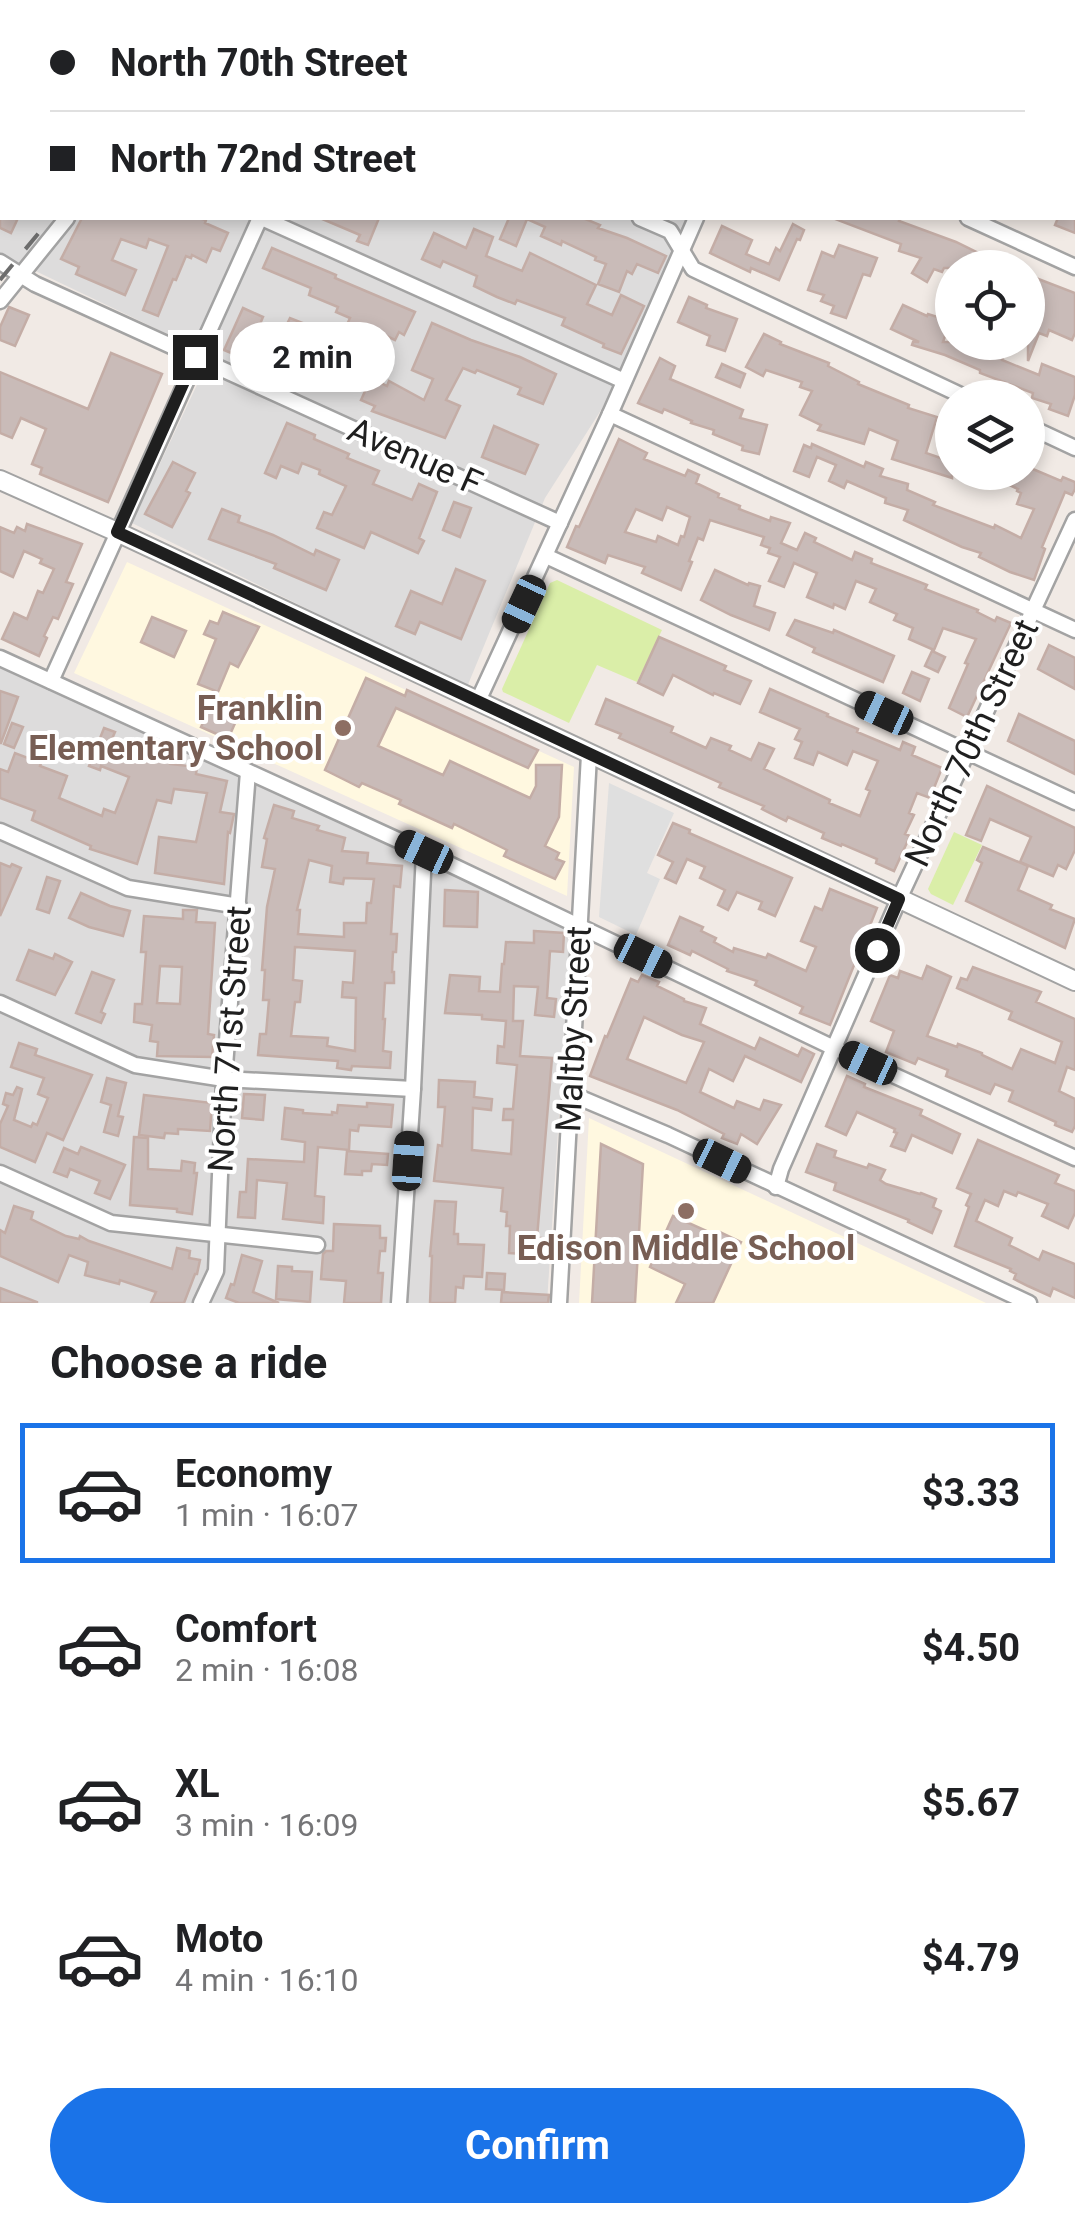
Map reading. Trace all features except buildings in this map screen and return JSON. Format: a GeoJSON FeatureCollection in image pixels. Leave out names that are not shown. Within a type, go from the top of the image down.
{"type":"FeatureCollection","features":[{"type":"Feature","properties":{"kind":"street"},"geometry":{"type":"LineString","coordinates":[[0,301],[64,220]]}},
{"type":"Feature","properties":{"kind":"street"},"geometry":{"type":"LineString","coordinates":[[51,681],[260,220]]}},
{"type":"Feature","properties":{"kind":"street"},"geometry":{"type":"LineString","coordinates":[[265,220],[624,381]]}},
{"type":"Feature","properties":{"kind":"street"},"geometry":{"type":"LineString","coordinates":[[645,220],[670,231],[693,269],[935,383]]}},
{"type":"Feature","properties":{"kind":"street"},"geometry":{"type":"LineString","coordinates":[[478,701],[695,220]]}},
{"type":"Feature","properties":{"kind":"street"},"geometry":{"type":"LineString","coordinates":[[972,220],[1075,267]]}},
{"type":"Feature","properties":{"kind":"street","name":"Avenue F"},"geometry":{"type":"LineString","coordinates":[[0,262],[35,284],[560,523]]}},
{"type":"Feature","properties":{"kind":"street"},"geometry":{"type":"LineString","coordinates":[[610,414],[1075,630]]}},
{"type":"Feature","properties":{"kind":"street"},"geometry":{"type":"LineString","coordinates":[[1045,434],[1075,448]]}},
{"type":"Feature","properties":{"kind":"street"},"geometry":{"type":"LineString","coordinates":[[0,480],[1075,981]]}},
{"type":"Feature","properties":{"kind":"street","name":"North 70th Street"},"geometry":{"type":"LineString","coordinates":[[776,1187],[780,1169],[899,899],[1075,520]]}},
{"type":"Feature","properties":{"kind":"street"},"geometry":{"type":"LineString","coordinates":[[546,556],[1075,802]]}},
{"type":"Feature","properties":{"kind":"street"},"geometry":{"type":"LineString","coordinates":[[0,658],[1075,1158]]}},
{"type":"Feature","properties":{"kind":"street","name":"Maltby Street"},"geometry":{"type":"LineString","coordinates":[[558,1303],[589,755]]}},
{"type":"Feature","properties":{"kind":"street","name":"North 71st Street"},"geometry":{"type":"LineString","coordinates":[[200,1303],[216,1271],[224,1079],[248,772]]}},
{"type":"Feature","properties":{"kind":"street"},"geometry":{"type":"LineString","coordinates":[[0,830],[128,888],[239,906]]}},
{"type":"Feature","properties":{"kind":"street"},"geometry":{"type":"LineString","coordinates":[[399,1303],[424,852]]}},
{"type":"Feature","properties":{"kind":"street"},"geometry":{"type":"LineString","coordinates":[[0,1002],[135,1064],[224,1079],[413,1089]]}},
{"type":"Feature","properties":{"kind":"street"},"geometry":{"type":"LineString","coordinates":[[571,1094],[1029,1303]]}},
{"type":"Feature","properties":{"kind":"street"},"geometry":{"type":"LineString","coordinates":[[0,1173],[111,1223],[317,1245]]}},
{"type":"Feature","properties":{"kind":"shaded area"},"geometry":{"type":"Polygon","coordinates":[[[0,220],[687,220],[603,407],[545,498],[467,687],[132,523],[211,355],[0,254],[0,220]]]}},
{"type":"Feature","properties":{"kind":"shaded area","name":"Franklin Elementary School"},"geometry":{"type":"Polygon","coordinates":[[[127,562],[574,767],[567,896],[74,673],[127,562]]]}},
{"type":"Feature","properties":{"kind":"shaded area"},"geometry":{"type":"Polygon","coordinates":[[[0,667],[571,927],[547,1303],[0,1303],[0,667]]]}},
{"type":"Feature","properties":{"kind":"shaded area"},"geometry":{"type":"Polygon","coordinates":[[[609,783],[674,813],[647,873],[660,879],[636,935],[599,917],[609,783]]]}},
{"type":"Feature","properties":{"kind":"shaded area","name":"Edison Middle School"},"geometry":{"type":"Polygon","coordinates":[[[589,1118],[986,1303],[579,1303],[589,1118]]]}},
{"type":"Feature","properties":{"kind":"green space"},"geometry":{"type":"Polygon","coordinates":[[[557,580],[662,630],[637,682],[597,665],[569,723],[502,689],[550,583],[557,580]]]}},
{"type":"Feature","properties":{"kind":"green space"},"geometry":{"type":"Polygon","coordinates":[[[954,832],[982,845],[953,905],[928,889],[954,832]]]}},
{"type":"Feature","properties":{"kind":"railway"},"geometry":{"type":"LineString","coordinates":[[0,280],[49,220]]}},
{"type":"Feature","properties":{"kind":"place","name":"Franklin Elementary School"},"geometry":{"type":"Point","coordinates":[343,728]}},
{"type":"Feature","properties":{"kind":"place","name":"Edison Middle School"},"geometry":{"type":"Point","coordinates":[686,1211]}},
{"type":"Feature","properties":{"kind":"route"},"geometry":{"type":"LineString","coordinates":[[195,357],[117,532],[899,899],[877,950]]}}]}
